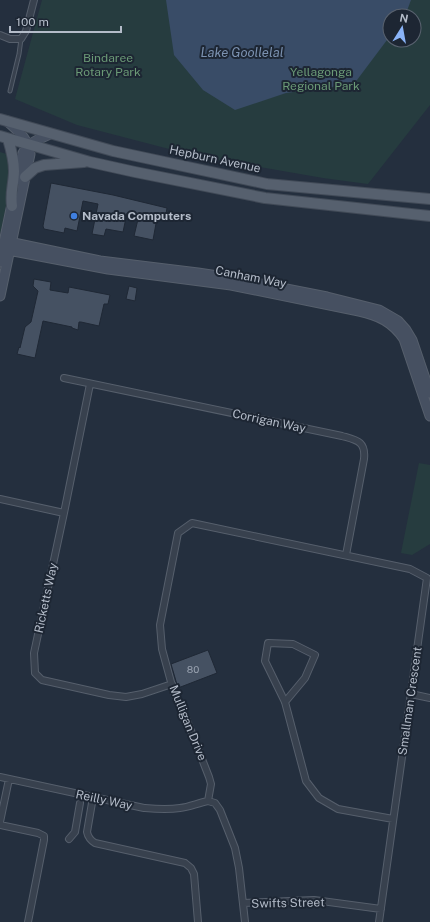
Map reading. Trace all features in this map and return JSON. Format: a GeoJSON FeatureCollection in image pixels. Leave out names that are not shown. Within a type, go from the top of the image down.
{"type":"FeatureCollection","features":[{"type":"Feature","properties":{"kind":"main road","name":"Hepburn Avenue"},"geometry":{"type":"LineString","coordinates":[[3,120],[114,151],[267,184],[430,199]]}},
{"type":"Feature","properties":{"kind":"main road"},"geometry":{"type":"LineString","coordinates":[[0,262],[7,246],[30,154],[28,144],[21,134],[3,120]]}},
{"type":"Feature","properties":{"kind":"main road"},"geometry":{"type":"LineString","coordinates":[[0,296],[12,206],[22,153],[28,144],[50,134]]}},
{"type":"Feature","properties":{"kind":"main road"},"geometry":{"type":"LineString","coordinates":[[4,138],[90,162],[265,198],[430,216]]}},
{"type":"Feature","properties":{"kind":"main road"},"geometry":{"type":"LineString","coordinates":[[4,138],[11,150],[14,172],[10,195],[12,206]]}},
{"type":"Feature","properties":{"kind":"main road"},"geometry":{"type":"LineString","coordinates":[[25,177],[34,168],[44,165],[90,162]]}},
{"type":"Feature","properties":{"kind":"main road","name":"Canham Way"},"geometry":{"type":"LineString","coordinates":[[7,246],[100,261],[198,272],[327,297],[379,310],[398,322],[406,330],[412,340],[430,393]]}},
{"type":"Feature","properties":{"kind":"main road","name":"Canham Way"},"geometry":{"type":"LineString","coordinates":[[7,246],[108,269],[231,285],[378,316],[396,328],[404,339],[430,416]]}},
{"type":"Feature","properties":{"kind":"street"},"geometry":{"type":"LineString","coordinates":[[0,35],[10,39],[21,39],[26,31],[34,0]]}},
{"type":"Feature","properties":{"kind":"street","name":"Corrigan Way"},"geometry":{"type":"LineString","coordinates":[[64,378],[342,436],[358,441],[364,448],[364,458],[346,555]]}},
{"type":"Feature","properties":{"kind":"street","name":"Ricketts Way"},"geometry":{"type":"LineString","coordinates":[[90,384],[34,653],[35,673],[42,680],[109,695],[126,697],[142,694],[172,684]]}},
{"type":"Feature","properties":{"kind":"street"},"geometry":{"type":"LineString","coordinates":[[0,499],[64,513]]}},
{"type":"Feature","properties":{"kind":"street","name":"Smallman Crescent"},"geometry":{"type":"LineString","coordinates":[[192,523],[410,568],[427,578],[379,922]]}},
{"type":"Feature","properties":{"kind":"street","name":"Mulligan Drive"},"geometry":{"type":"LineString","coordinates":[[192,523],[178,532],[160,625],[162,649],[172,684],[211,784],[208,801]]}},
{"type":"Feature","properties":{"kind":"street"},"geometry":{"type":"LineString","coordinates":[[285,702],[305,678],[315,655],[293,644],[268,643],[265,661],[285,702],[306,781],[319,798],[338,808],[393,819]]}},
{"type":"Feature","properties":{"kind":"street"},"geometry":{"type":"LineString","coordinates":[[411,694],[430,698]]}},
{"type":"Feature","properties":{"kind":"street","name":"Reilly Way"},"geometry":{"type":"LineString","coordinates":[[0,777],[144,808],[161,810],[181,808],[208,801]]}},
{"type":"Feature","properties":{"kind":"street"},"geometry":{"type":"LineString","coordinates":[[0,822],[9,779]]}},
{"type":"Feature","properties":{"kind":"street"},"geometry":{"type":"LineString","coordinates":[[93,797],[87,832],[91,841],[185,863],[191,868],[194,874],[198,922]]}},
{"type":"Feature","properties":{"kind":"street"},"geometry":{"type":"LineString","coordinates":[[208,801],[215,803],[220,810],[234,848],[239,868],[245,922]]}},
{"type":"Feature","properties":{"kind":"street"},"geometry":{"type":"LineString","coordinates":[[69,839],[75,832],[80,803]]}},
{"type":"Feature","properties":{"kind":"street"},"geometry":{"type":"LineString","coordinates":[[0,825],[38,833],[44,836],[28,922]]}},
{"type":"Feature","properties":{"kind":"street","name":"Swifts Street"},"geometry":{"type":"LineString","coordinates":[[243,904],[314,900],[381,909]]}},
{"type":"Feature","properties":{"kind":"lane"},"geometry":{"type":"LineString","coordinates":[[10,91],[21,39]]}},
{"type":"Feature","properties":{"kind":"green space","name":"Yellagonga Regional Park"},"geometry":{"type":"Polygon","coordinates":[[[42,0],[430,0],[430,105],[368,184],[323,178],[196,156],[77,125],[15,99],[42,0]]]}},
{"type":"Feature","properties":{"kind":"green space"},"geometry":{"type":"Polygon","coordinates":[[[0,152],[16,157],[0,235],[0,152]]]}},
{"type":"Feature","properties":{"kind":"green space"},"geometry":{"type":"Polygon","coordinates":[[[419,463],[430,465],[430,544],[412,555],[401,553],[419,463]]]}},
{"type":"Feature","properties":{"kind":"water","name":"Lake Goollelal"},"geometry":{"type":"Polygon","coordinates":[[[166,0],[411,0],[408,8],[382,8],[382,47],[354,84],[286,93],[235,110],[203,90],[174,55],[166,0]]]}},
{"type":"Feature","properties":{"kind":"building"},"geometry":{"type":"Polygon","coordinates":[[[51,183],[113,195],[167,208],[165,220],[157,218],[153,240],[134,236],[139,215],[127,213],[123,232],[106,229],[104,236],[92,234],[98,204],[83,201],[77,231],[65,228],[64,233],[44,229],[43,226],[51,183]]]}},
{"type":"Feature","properties":{"kind":"building"},"geometry":{"type":"Polygon","coordinates":[[[34,279],[51,282],[50,290],[68,293],[69,287],[110,295],[108,304],[104,304],[99,326],[79,322],[78,330],[72,327],[43,321],[35,358],[17,354],[25,327],[31,322],[38,291],[33,286],[34,279]]]}},
{"type":"Feature","properties":{"kind":"building"},"geometry":{"type":"Polygon","coordinates":[[[129,286],[137,288],[135,301],[126,299],[129,286]]]}},
{"type":"Feature","properties":{"kind":"building"},"geometry":{"type":"Polygon","coordinates":[[[208,650],[217,673],[178,688],[171,664],[208,650]]]}},
{"type":"Feature","properties":{"kind":"place","name":"Navada Computers"},"geometry":{"type":"Point","coordinates":[74,216]}},
{"type":"Feature","properties":{"kind":"park label","name":"Bindaree Rotary Park"},"geometry":{"type":"Point","coordinates":[108,65]}}]}
